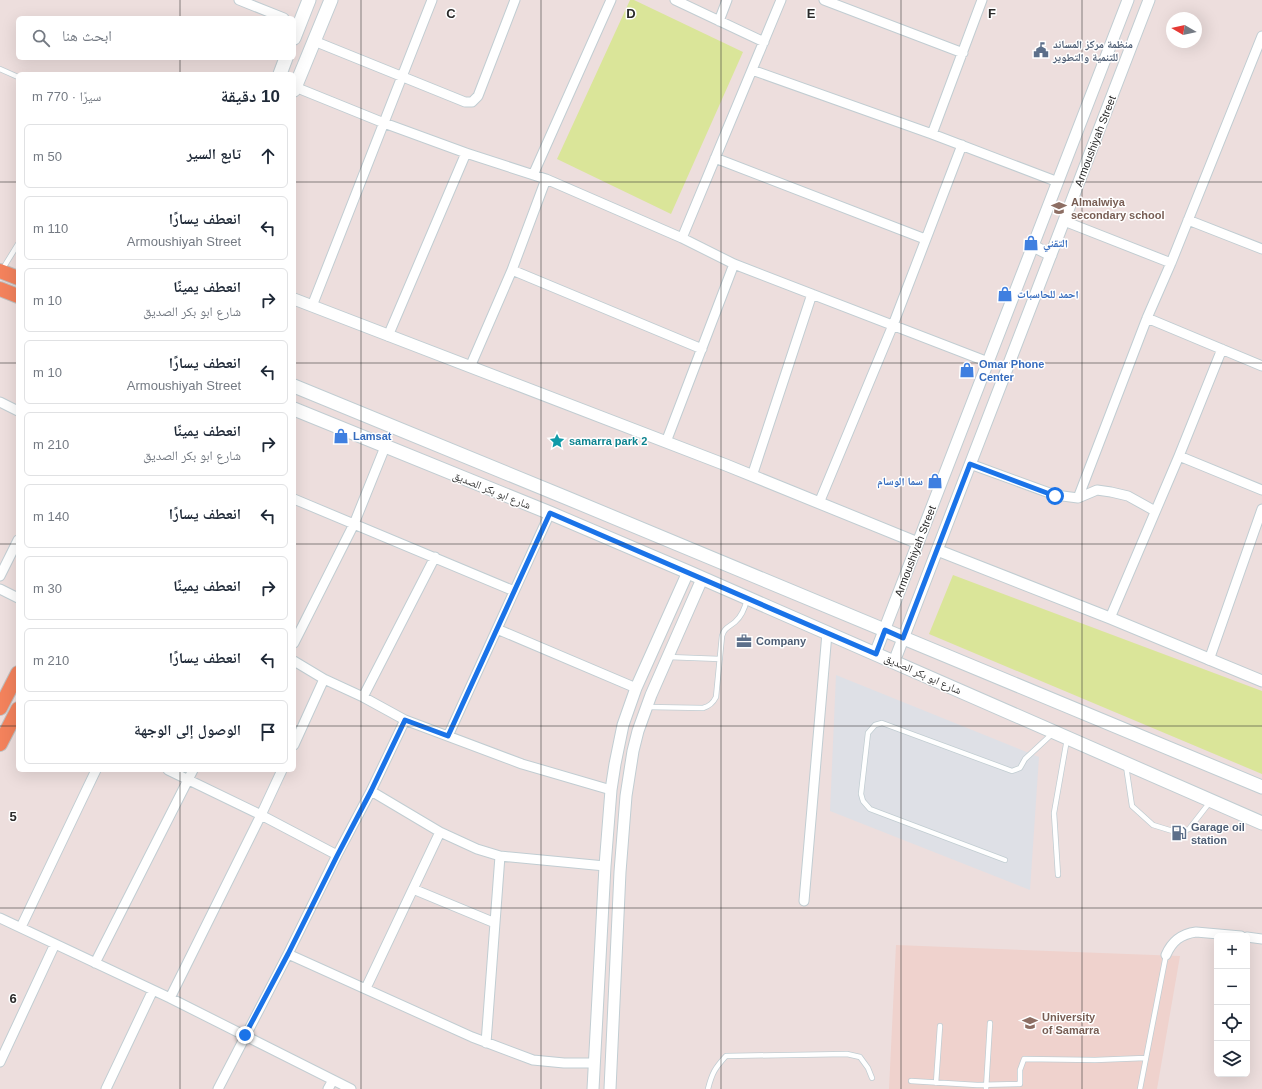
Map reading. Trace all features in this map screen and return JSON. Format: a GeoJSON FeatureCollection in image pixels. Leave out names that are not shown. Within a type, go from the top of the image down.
{"type":"FeatureCollection","features":[{"type":"Feature","properties":{"kind":"main road"},"geometry":{"type":"LineString","coordinates":[[297,23],[309,0]]}},
{"type":"Feature","properties":{"kind":"main road"},"geometry":{"type":"LineString","coordinates":[[296,86],[331,0]]}},
{"type":"Feature","properties":{"kind":"main road"},"geometry":{"type":"LineString","coordinates":[[281,72],[285,60]]}},
{"type":"Feature","properties":{"kind":"main road"},"geometry":{"type":"LineString","coordinates":[[1,271],[16,277]]}},
{"type":"Feature","properties":{"kind":"main road"},"geometry":{"type":"LineString","coordinates":[[0,289],[16,295]]}},
{"type":"Feature","properties":{"kind":"main road","name":"شارع ابو بكر الصديق"},"geometry":{"type":"LineString","coordinates":[[296,387],[1262,787]]}},
{"type":"Feature","properties":{"kind":"main road","name":"شارع ابو بكر الصديق"},"geometry":{"type":"LineString","coordinates":[[296,410],[550,513],[688,572],[1262,823]]}},
{"type":"Feature","properties":{"kind":"main road"},"geometry":{"type":"LineString","coordinates":[[0,708],[16,677]]}},
{"type":"Feature","properties":{"kind":"main road"},"geometry":{"type":"LineString","coordinates":[[0,744],[16,713]]}},
{"type":"Feature","properties":{"kind":"street"},"geometry":{"type":"LineString","coordinates":[[239,0],[279,16]]}},
{"type":"Feature","properties":{"kind":"street"},"geometry":{"type":"LineString","coordinates":[[312,306],[432,0]]}},
{"type":"Feature","properties":{"kind":"street"},"geometry":{"type":"LineString","coordinates":[[314,41],[466,102],[472,102],[478,96],[515,0]]}},
{"type":"Feature","properties":{"kind":"street"},"geometry":{"type":"LineString","coordinates":[[533,174],[611,0]]}},
{"type":"Feature","properties":{"kind":"street"},"geometry":{"type":"LineString","coordinates":[[675,0],[764,42]]}},
{"type":"Feature","properties":{"kind":"street"},"geometry":{"type":"LineString","coordinates":[[719,21],[727,0]]}},
{"type":"Feature","properties":{"kind":"street"},"geometry":{"type":"LineString","coordinates":[[682,238],[782,0]]}},
{"type":"Feature","properties":{"kind":"street"},"geometry":{"type":"LineString","coordinates":[[824,0],[963,53]]}},
{"type":"Feature","properties":{"kind":"street"},"geometry":{"type":"LineString","coordinates":[[932,134],[982,0]]}},
{"type":"Feature","properties":{"kind":"street","name":"Armoushiyah Street"},"geometry":{"type":"LineString","coordinates":[[876,654],[1128,0]]}},
{"type":"Feature","properties":{"kind":"street","name":"Armoushiyah Street"},"geometry":{"type":"LineString","coordinates":[[894,662],[1149,0]]}},
{"type":"Feature","properties":{"kind":"street"},"geometry":{"type":"LineString","coordinates":[[1078,498],[1147,318],[1171,263],[1262,36]]}},
{"type":"Feature","properties":{"kind":"street"},"geometry":{"type":"LineString","coordinates":[[752,70],[932,134],[1058,182]]}},
{"type":"Feature","properties":{"kind":"street"},"geometry":{"type":"LineString","coordinates":[[296,88],[466,153],[546,179],[682,238],[734,264],[988,362]]}},
{"type":"Feature","properties":{"kind":"street"},"geometry":{"type":"LineString","coordinates":[[819,503],[893,326],[962,145]]}},
{"type":"Feature","properties":{"kind":"street"},"geometry":{"type":"LineString","coordinates":[[388,336],[466,153]]}},
{"type":"Feature","properties":{"kind":"street"},"geometry":{"type":"LineString","coordinates":[[715,158],[925,239]]}},
{"type":"Feature","properties":{"kind":"street"},"geometry":{"type":"LineString","coordinates":[[470,367],[512,270],[546,179]]}},
{"type":"Feature","properties":{"kind":"street"},"geometry":{"type":"LineString","coordinates":[[1188,220],[1262,249]]}},
{"type":"Feature","properties":{"kind":"street"},"geometry":{"type":"LineString","coordinates":[[1064,221],[1171,263]]}},
{"type":"Feature","properties":{"kind":"street"},"geometry":{"type":"LineString","coordinates":[[1033,246],[1051,255]]}},
{"type":"Feature","properties":{"kind":"street"},"geometry":{"type":"LineString","coordinates":[[666,442],[734,264]]}},
{"type":"Feature","properties":{"kind":"street"},"geometry":{"type":"LineString","coordinates":[[512,270],[702,348]]}},
{"type":"Feature","properties":{"kind":"street"},"geometry":{"type":"LineString","coordinates":[[752,476],[812,294]]}},
{"type":"Feature","properties":{"kind":"street"},"geometry":{"type":"LineString","coordinates":[[296,300],[666,442],[918,543]]}},
{"type":"Feature","properties":{"kind":"street"},"geometry":{"type":"LineString","coordinates":[[1147,318],[1222,349],[1261,363]]}},
{"type":"Feature","properties":{"kind":"street"},"geometry":{"type":"LineString","coordinates":[[1110,618],[1154,511],[1179,456],[1222,349]]}},
{"type":"Feature","properties":{"kind":"street"},"geometry":{"type":"LineString","coordinates":[[0,402],[16,409]]}},
{"type":"Feature","properties":{"kind":"street"},"geometry":{"type":"LineString","coordinates":[[296,639],[354,524],[385,447]]}},
{"type":"Feature","properties":{"kind":"street"},"geometry":{"type":"LineString","coordinates":[[1179,456],[1262,490]]}},
{"type":"Feature","properties":{"kind":"street"},"geometry":{"type":"LineString","coordinates":[[970,464],[1055,496],[1078,498],[1097,490],[1111,492],[1128,496],[1154,511]]}},
{"type":"Feature","properties":{"kind":"street"},"geometry":{"type":"LineString","coordinates":[[296,499],[514,591]]}},
{"type":"Feature","properties":{"kind":"street"},"geometry":{"type":"LineString","coordinates":[[1209,660],[1262,509]]}},
{"type":"Feature","properties":{"kind":"street"},"geometry":{"type":"LineString","coordinates":[[448,736],[550,513]]}},
{"type":"Feature","properties":{"kind":"street"},"geometry":{"type":"LineString","coordinates":[[0,576],[16,544]]}},
{"type":"Feature","properties":{"kind":"street"},"geometry":{"type":"LineString","coordinates":[[937,550],[1110,618],[1262,681]]}},
{"type":"Feature","properties":{"kind":"street"},"geometry":{"type":"LineString","coordinates":[[363,697],[435,557]]}},
{"type":"Feature","properties":{"kind":"street"},"geometry":{"type":"LineString","coordinates":[[593,1089],[593,1063],[611,790],[624,725],[636,688],[688,572]]}},
{"type":"Feature","properties":{"kind":"street"},"geometry":{"type":"LineString","coordinates":[[610,1089],[620,872],[626,796],[633,751],[638,731],[647,707],[702,579]]}},
{"type":"Feature","properties":{"kind":"street"},"geometry":{"type":"LineString","coordinates":[[0,589],[16,597]]}},
{"type":"Feature","properties":{"kind":"street"},"geometry":{"type":"LineString","coordinates":[[496,629],[636,688]]}},
{"type":"Feature","properties":{"kind":"street"},"geometry":{"type":"LineString","coordinates":[[804,901],[827,633]]}},
{"type":"Feature","properties":{"kind":"street"},"geometry":{"type":"LineString","coordinates":[[296,662],[324,679],[363,697],[405,720],[522,764],[611,790]]}},
{"type":"Feature","properties":{"kind":"street"},"geometry":{"type":"LineString","coordinates":[[296,741],[324,679]]}},
{"type":"Feature","properties":{"kind":"street"},"geometry":{"type":"LineString","coordinates":[[218,1089],[371,791],[405,720]]}},
{"type":"Feature","properties":{"kind":"street"},"geometry":{"type":"LineString","coordinates":[[21,928],[95,772]]}},
{"type":"Feature","properties":{"kind":"street"},"geometry":{"type":"LineString","coordinates":[[172,772],[262,815],[337,856]]}},
{"type":"Feature","properties":{"kind":"street"},"geometry":{"type":"LineString","coordinates":[[95,963],[192,772]]}},
{"type":"Feature","properties":{"kind":"street"},"geometry":{"type":"LineString","coordinates":[[170,998],[262,815],[281,772]]}},
{"type":"Feature","properties":{"kind":"street"},"geometry":{"type":"LineString","coordinates":[[371,791],[440,832],[477,849],[500,856],[605,866]]}},
{"type":"Feature","properties":{"kind":"street"},"geometry":{"type":"LineString","coordinates":[[366,988],[440,832]]}},
{"type":"Feature","properties":{"kind":"street"},"geometry":{"type":"LineString","coordinates":[[486,1043],[500,856]]}},
{"type":"Feature","properties":{"kind":"street"},"geometry":{"type":"LineString","coordinates":[[413,889],[495,923]]}},
{"type":"Feature","properties":{"kind":"street"},"geometry":{"type":"LineString","coordinates":[[0,918],[170,998],[351,1089]]}},
{"type":"Feature","properties":{"kind":"street"},"geometry":{"type":"LineString","coordinates":[[1166,955],[1172,943],[1189,933],[1214,934]]}},
{"type":"Feature","properties":{"kind":"street"},"geometry":{"type":"LineString","coordinates":[[1250,937],[1262,936]]}},
{"type":"Feature","properties":{"kind":"street"},"geometry":{"type":"LineString","coordinates":[[0,1062],[55,944]]}},
{"type":"Feature","properties":{"kind":"street"},"geometry":{"type":"LineString","coordinates":[[288,954],[486,1043],[533,1060],[564,1063],[593,1063]]}},
{"type":"Feature","properties":{"kind":"street"},"geometry":{"type":"LineString","coordinates":[[106,1089],[153,990]]}},
{"type":"Feature","properties":{"kind":"street"},"geometry":{"type":"LineString","coordinates":[[328,1089],[333,1080]]}},
{"type":"Feature","properties":{"kind":"lane"},"geometry":{"type":"LineString","coordinates":[[0,69],[16,76]]}},
{"type":"Feature","properties":{"kind":"lane"},"geometry":{"type":"LineString","coordinates":[[1,271],[16,247]]}},
{"type":"Feature","properties":{"kind":"lane"},"geometry":{"type":"LineString","coordinates":[[647,707],[703,708],[709,706],[713,702],[716,697],[723,632],[740,617],[747,599]]}},
{"type":"Feature","properties":{"kind":"lane"},"geometry":{"type":"LineString","coordinates":[[668,657],[720,659]]}},
{"type":"Feature","properties":{"kind":"lane"},"geometry":{"type":"LineString","coordinates":[[1005,860],[870,809],[863,801],[861,794],[868,733],[875,725],[882,723],[1012,771],[1020,768],[1025,759],[1054,732]]}},
{"type":"Feature","properties":{"kind":"lane"},"geometry":{"type":"LineString","coordinates":[[1058,875],[1054,813],[1067,737]]}},
{"type":"Feature","properties":{"kind":"lane"},"geometry":{"type":"LineString","coordinates":[[1125,763],[1132,806],[1153,825],[1179,833],[1189,828],[1211,801]]}},
{"type":"Feature","properties":{"kind":"lane"},"geometry":{"type":"LineString","coordinates":[[1140,1089],[1166,955]]}},
{"type":"Feature","properties":{"kind":"lane"},"geometry":{"type":"LineString","coordinates":[[986,1087],[990,1023]]}},
{"type":"Feature","properties":{"kind":"lane"},"geometry":{"type":"LineString","coordinates":[[936,1083],[940,1026]]}},
{"type":"Feature","properties":{"kind":"lane"},"geometry":{"type":"LineString","coordinates":[[708,1089],[711,1075],[718,1064],[726,1056],[847,1054],[860,1056],[868,1068],[872,1078]]}},
{"type":"Feature","properties":{"kind":"lane"},"geometry":{"type":"LineString","coordinates":[[911,1081],[986,1087],[1020,1084],[1020,1070],[1024,1059],[1095,1060],[1146,1058]]}},
{"type":"Feature","properties":{"kind":"shaded area"},"geometry":{"type":"Polygon","coordinates":[[[836,675],[1039,757],[1030,890],[830,811],[836,675]]]}},
{"type":"Feature","properties":{"kind":"shaded area","name":"University of Samarra"},"geometry":{"type":"Polygon","coordinates":[[[896,945],[1180,956],[1157,1089],[889,1089],[896,945]]]}},
{"type":"Feature","properties":{"kind":"green space"},"geometry":{"type":"Polygon","coordinates":[[[630,0],[634,0],[743,52],[671,214],[557,159],[630,0]]]}},
{"type":"Feature","properties":{"kind":"green space"},"geometry":{"type":"Polygon","coordinates":[[[953,575],[1262,691],[1262,774],[929,634],[953,575]]]}},
{"type":"Feature","properties":{"kind":"place","name":"منظمة مركز المساند للتنمية والتطوير"},"geometry":{"type":"Point","coordinates":[1041,50]}},
{"type":"Feature","properties":{"kind":"place","name":"Almalwiya secondary school"},"geometry":{"type":"Point","coordinates":[1059,208]}},
{"type":"Feature","properties":{"kind":"place","name":"التقني"},"geometry":{"type":"Point","coordinates":[1031,243]}},
{"type":"Feature","properties":{"kind":"place","name":"احمد للحاسبات"},"geometry":{"type":"Point","coordinates":[1005,294]}},
{"type":"Feature","properties":{"kind":"place","name":"Omar Phone Center"},"geometry":{"type":"Point","coordinates":[967,370]}},
{"type":"Feature","properties":{"kind":"place","name":"Lamsat"},"geometry":{"type":"Point","coordinates":[341,436]}},
{"type":"Feature","properties":{"kind":"place","name":"samarra park 2"},"geometry":{"type":"Point","coordinates":[557,441]}},
{"type":"Feature","properties":{"kind":"place","name":"سما الوسام"},"geometry":{"type":"Point","coordinates":[935,481]}},
{"type":"Feature","properties":{"kind":"place","name":"Company"},"geometry":{"type":"Point","coordinates":[744,641]}},
{"type":"Feature","properties":{"kind":"place","name":"Garage oil station"},"geometry":{"type":"Point","coordinates":[1179,833]}},
{"type":"Feature","properties":{"kind":"place","name":"University of Samarra"},"geometry":{"type":"Point","coordinates":[1030,1023]}},
{"type":"Feature","properties":{"kind":"route"},"geometry":{"type":"LineString","coordinates":[[245,1035],[371,791],[405,720],[448,736],[550,513],[876,654],[885,630],[903,638],[970,464],[1055,496]]}}]}
